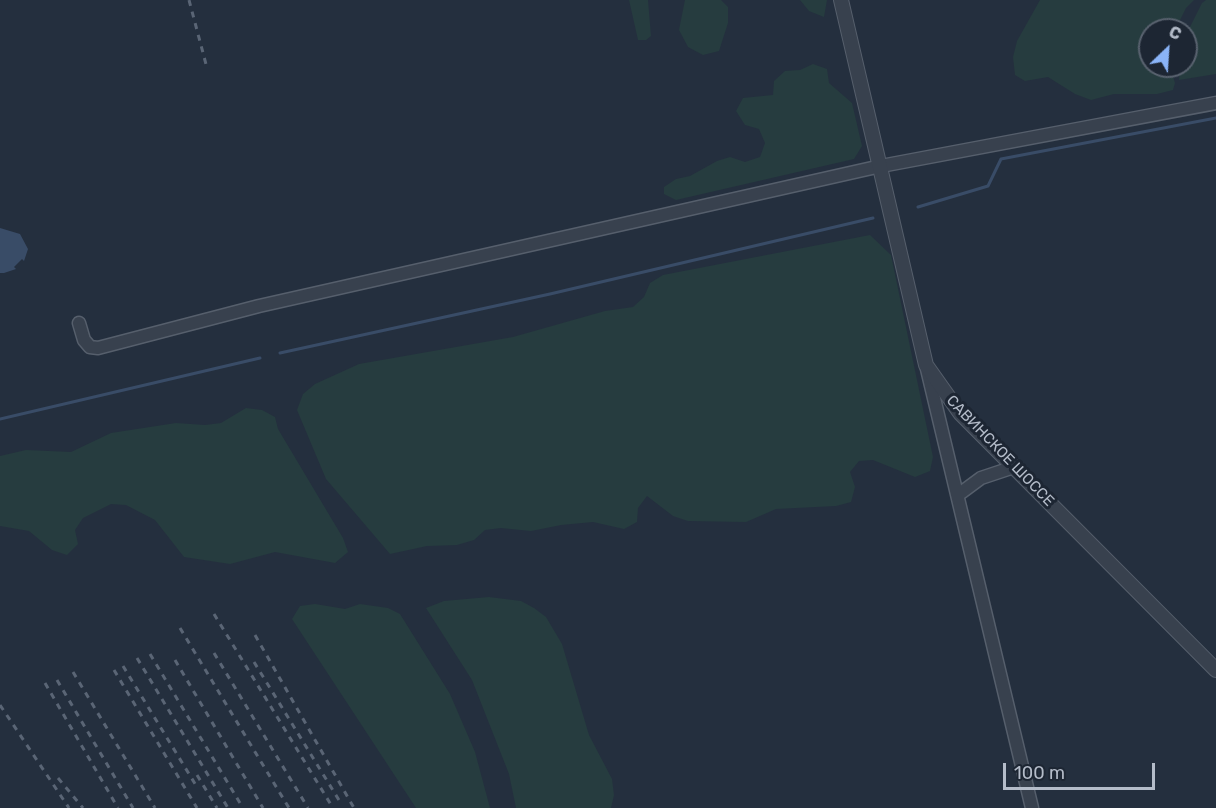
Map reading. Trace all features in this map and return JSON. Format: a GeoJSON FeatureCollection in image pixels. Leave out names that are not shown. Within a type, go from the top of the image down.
{"type":"FeatureCollection","features":[{"type":"Feature","properties":{"kind":"street","name":"САВИНСКОЕ ШОССЕ"},"geometry":{"type":"LineString","coordinates":[[841,0],[926,365],[960,413],[1216,670]]}},
{"type":"Feature","properties":{"kind":"street"},"geometry":{"type":"LineString","coordinates":[[80,323],[84,340],[90,347],[98,348],[259,306],[881,166],[1216,103]]}},
{"type":"Feature","properties":{"kind":"street"},"geometry":{"type":"LineString","coordinates":[[926,365],[1032,808]]}},
{"type":"Feature","properties":{"kind":"street"},"geometry":{"type":"LineString","coordinates":[[958,495],[981,478],[1014,467]]}},
{"type":"Feature","properties":{"kind":"green space"},"geometry":{"type":"Polygon","coordinates":[[[629,0],[648,0],[651,36],[646,40],[638,40],[629,0]]]}},
{"type":"Feature","properties":{"kind":"green space"},"geometry":{"type":"Polygon","coordinates":[[[685,0],[721,0],[728,7],[728,23],[719,51],[703,55],[688,47],[679,30],[685,0]]]}},
{"type":"Feature","properties":{"kind":"green space"},"geometry":{"type":"Polygon","coordinates":[[[800,0],[827,0],[824,17],[809,11],[800,0]]]}},
{"type":"Feature","properties":{"kind":"green space"},"geometry":{"type":"Polygon","coordinates":[[[1040,0],[1194,0],[1186,8],[1181,18],[1138,18],[1138,78],[1174,78],[1175,83],[1173,90],[1157,94],[1114,94],[1091,100],[1075,94],[1048,77],[1025,81],[1015,75],[1013,57],[1017,41],[1040,0]]]}},
{"type":"Feature","properties":{"kind":"green space"},"geometry":{"type":"Polygon","coordinates":[[[1206,0],[1216,0],[1216,74],[1198,77],[1198,18],[1194,18],[1206,0]]]}},
{"type":"Feature","properties":{"kind":"green space"},"geometry":{"type":"Polygon","coordinates":[[[813,64],[827,69],[829,83],[852,103],[862,146],[854,159],[676,200],[664,194],[664,187],[676,179],[690,176],[717,161],[730,157],[745,162],[760,157],[765,143],[759,129],[745,125],[736,111],[743,98],[773,95],[774,81],[785,71],[800,70],[813,64]]]}},
{"type":"Feature","properties":{"kind":"green space"},"geometry":{"type":"Polygon","coordinates":[[[870,235],[891,255],[933,457],[930,471],[915,477],[873,460],[859,461],[850,472],[855,487],[851,502],[836,506],[776,509],[746,522],[688,521],[673,516],[647,496],[638,508],[637,522],[624,529],[593,522],[531,531],[501,528],[485,530],[474,540],[457,545],[427,546],[390,554],[326,479],[297,410],[303,394],[315,384],[359,364],[513,337],[605,311],[633,307],[644,297],[650,283],[663,275],[870,235]]]}},
{"type":"Feature","properties":{"kind":"green space"},"geometry":{"type":"Polygon","coordinates":[[[246,408],[262,410],[275,417],[278,429],[343,538],[348,552],[335,563],[275,552],[230,564],[184,557],[155,520],[126,505],[111,504],[83,518],[75,530],[78,544],[67,555],[52,550],[29,531],[0,526],[0,456],[26,450],[71,452],[111,433],[176,423],[205,425],[221,423],[246,408]]]}},
{"type":"Feature","properties":{"kind":"green space"},"geometry":{"type":"Polygon","coordinates":[[[489,597],[521,601],[534,608],[546,617],[562,644],[589,735],[612,779],[614,795],[611,808],[516,808],[509,774],[472,680],[426,608],[444,601],[489,597]]]}},
{"type":"Feature","properties":{"kind":"green space"},"geometry":{"type":"Polygon","coordinates":[[[315,604],[345,609],[360,604],[388,608],[400,614],[450,694],[475,752],[490,808],[416,808],[292,619],[300,606],[315,604]]]}},
{"type":"Feature","properties":{"kind":"water"},"geometry":{"type":"Polygon","coordinates":[[[0,228],[20,234],[28,249],[24,261],[22,259],[14,267],[16,269],[4,273],[0,273],[0,228]]]}},
{"type":"Feature","properties":{"kind":"waterway"},"geometry":{"type":"LineString","coordinates":[[918,207],[988,186],[1001,159],[1216,118]]}},
{"type":"Feature","properties":{"kind":"waterway"},"geometry":{"type":"LineString","coordinates":[[280,353],[550,294],[873,218]]}},
{"type":"Feature","properties":{"kind":"waterway"},"geometry":{"type":"LineString","coordinates":[[0,419],[260,358]]}},
{"type":"Feature","properties":{"kind":"railway"},"geometry":{"type":"LineString","coordinates":[[189,0],[207,68]]}},
{"type":"Feature","properties":{"kind":"railway"},"geometry":{"type":"LineString","coordinates":[[214,614],[333,808]]}},
{"type":"Feature","properties":{"kind":"railway"},"geometry":{"type":"LineString","coordinates":[[180,628],[289,808]]}},
{"type":"Feature","properties":{"kind":"railway"},"geometry":{"type":"LineString","coordinates":[[255,635],[354,808]]}},
{"type":"Feature","properties":{"kind":"railway"},"geometry":{"type":"LineString","coordinates":[[214,653],[308,808]]}},
{"type":"Feature","properties":{"kind":"railway"},"geometry":{"type":"LineString","coordinates":[[150,654],[243,808]]}},
{"type":"Feature","properties":{"kind":"railway"},"geometry":{"type":"LineString","coordinates":[[137,658],[228,808]]}},
{"type":"Feature","properties":{"kind":"railway"},"geometry":{"type":"LineString","coordinates":[[175,660],[263,808]]}},
{"type":"Feature","properties":{"kind":"railway"},"geometry":{"type":"LineString","coordinates":[[254,662],[342,805]]}},
{"type":"Feature","properties":{"kind":"railway"},"geometry":{"type":"LineString","coordinates":[[123,666],[197,787]]}},
{"type":"Feature","properties":{"kind":"railway"},"geometry":{"type":"LineString","coordinates":[[114,670],[197,808]]}},
{"type":"Feature","properties":{"kind":"railway"},"geometry":{"type":"LineString","coordinates":[[73,672],[155,808]]}},
{"type":"Feature","properties":{"kind":"railway"},"geometry":{"type":"LineString","coordinates":[[57,680],[133,808]]}},
{"type":"Feature","properties":{"kind":"railway"},"geometry":{"type":"LineString","coordinates":[[45,683],[118,808]]}},
{"type":"Feature","properties":{"kind":"railway"},"geometry":{"type":"LineString","coordinates":[[0,705],[69,808]]}},
{"type":"Feature","properties":{"kind":"railway"},"geometry":{"type":"LineString","coordinates":[[197,775],[217,808]]}},
{"type":"Feature","properties":{"kind":"railway"},"geometry":{"type":"LineString","coordinates":[[58,778],[83,808]]}}]}
